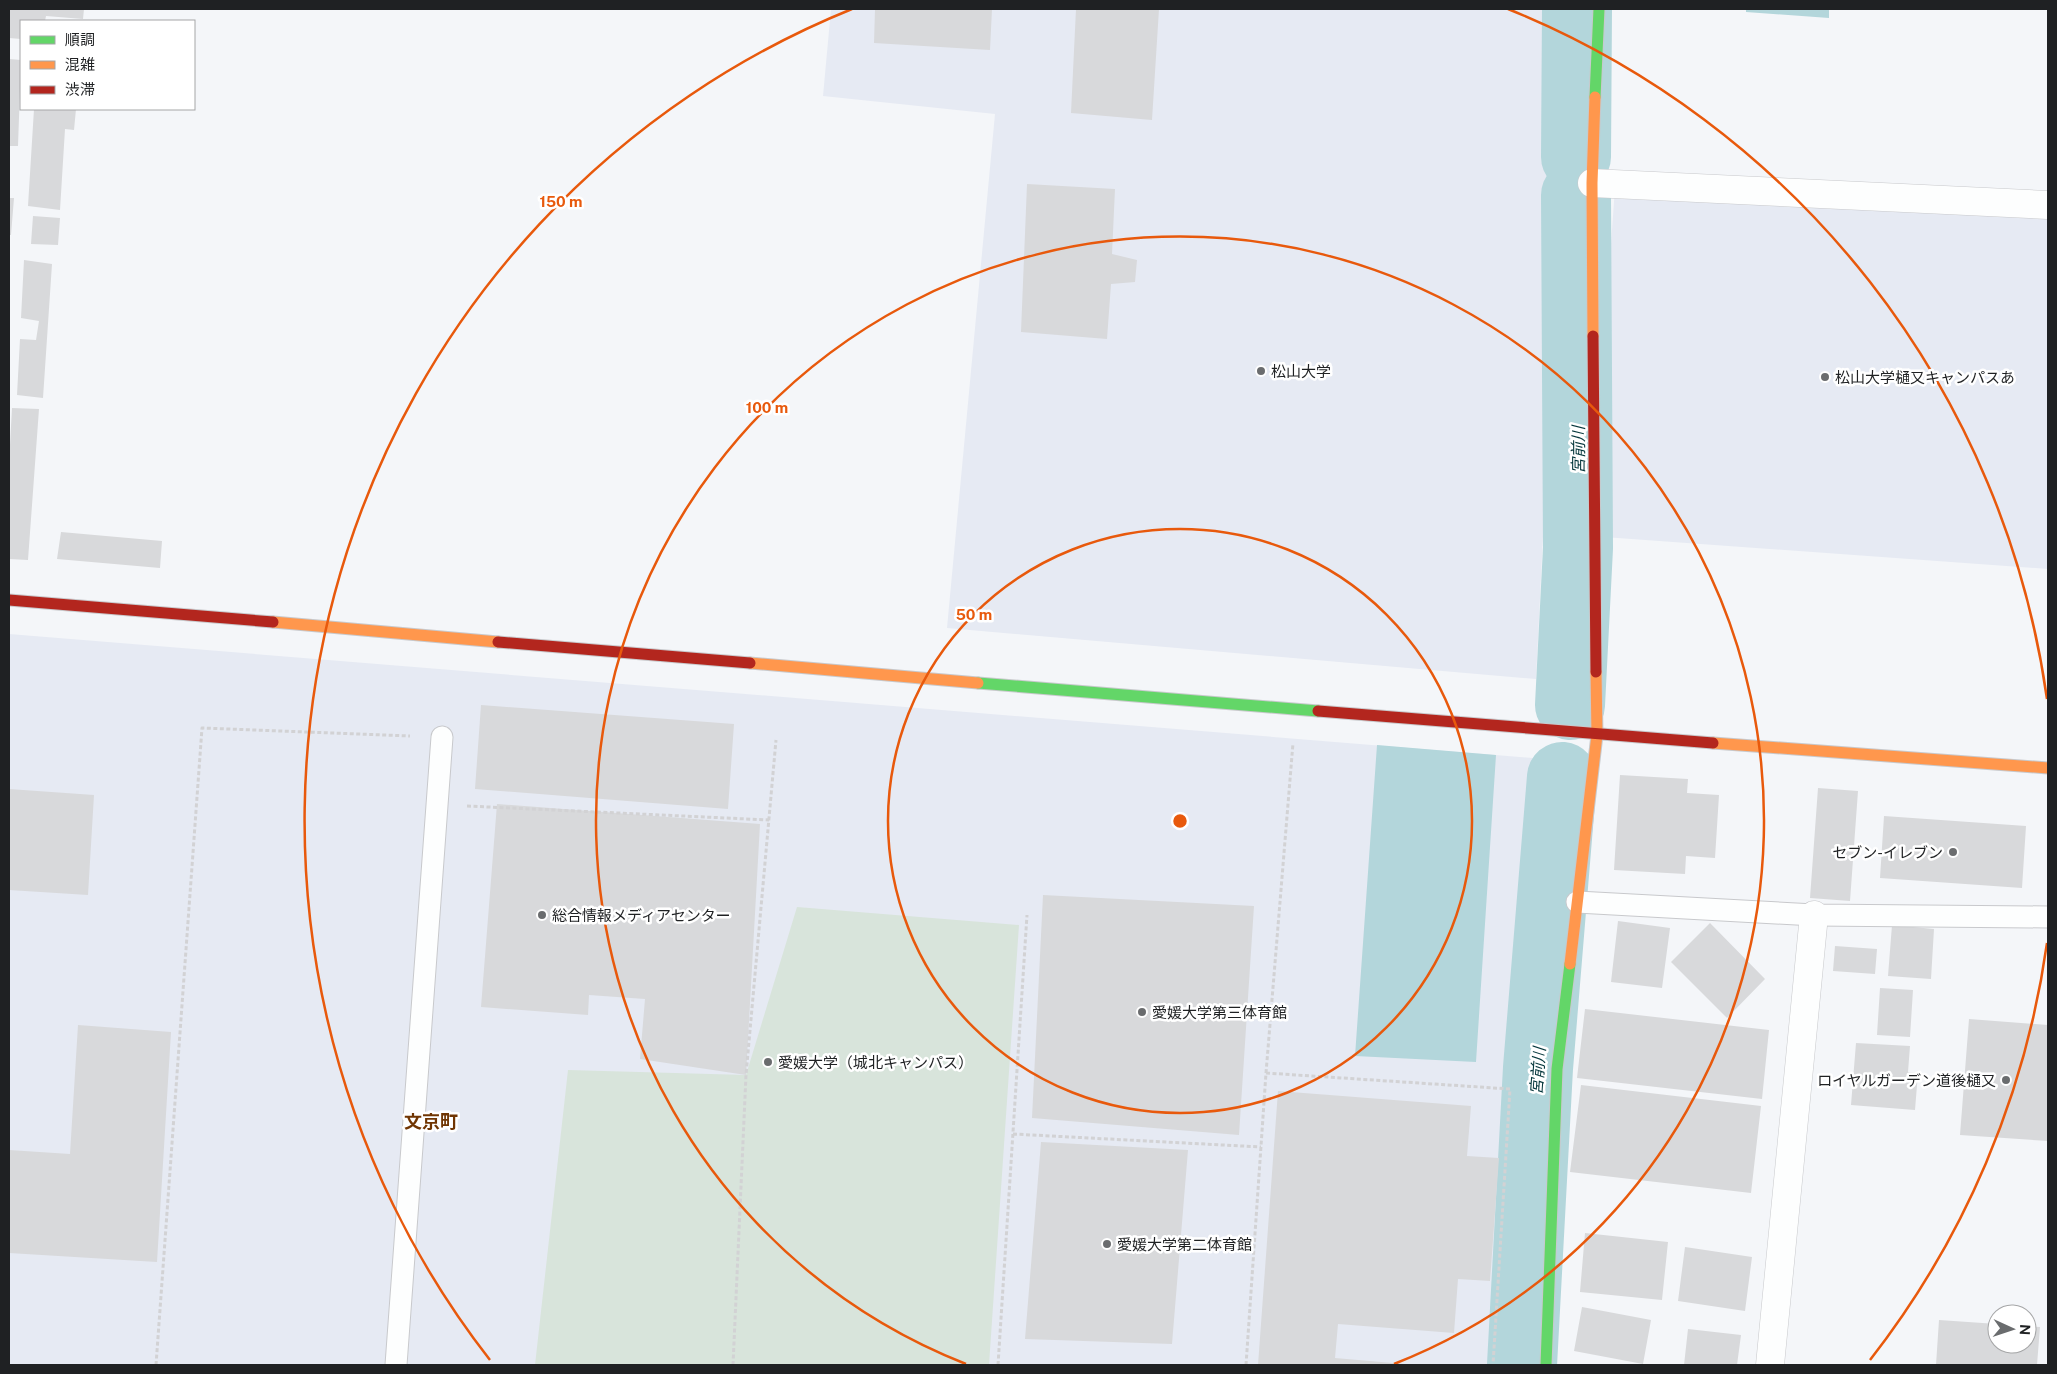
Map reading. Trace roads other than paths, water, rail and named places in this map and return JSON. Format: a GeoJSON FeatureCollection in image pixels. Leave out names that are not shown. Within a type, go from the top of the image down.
{"type":"FeatureCollection","features":[{"type":"Feature","properties":{"kind":"street"},"geometry":{"type":"LineString","coordinates":[[1546,1365],[1557,1069],[1597,735],[1592,183],[1600,9]]}},
{"type":"Feature","properties":{"kind":"street"},"geometry":{"type":"LineString","coordinates":[[1592,183],[2048,205]]}},
{"type":"Feature","properties":{"kind":"street"},"geometry":{"type":"LineString","coordinates":[[9,600],[1559,732],[2048,768]]}},
{"type":"Feature","properties":{"kind":"street"},"geometry":{"type":"LineString","coordinates":[[1770,1365],[1814,915]]}},
{"type":"Feature","properties":{"kind":"lane"},"geometry":{"type":"LineString","coordinates":[[396,1365],[442,737]]}},
{"type":"Feature","properties":{"kind":"lane"},"geometry":{"type":"LineString","coordinates":[[1577,902],[1814,915],[2048,917]]}},
{"type":"Feature","properties":{"kind":"water"},"geometry":{"type":"Polygon","coordinates":[[[1746,9],[1829,9],[1829,18],[1746,12],[1746,9]]]}},
{"type":"Feature","properties":{"kind":"water"},"geometry":{"type":"Polygon","coordinates":[[[1377,745],[1496,755],[1476,1062],[1355,1056],[1377,745]]]}},
{"type":"Feature","properties":{"kind":"waterway","name":"宮前川"},"geometry":{"type":"LineString","coordinates":[[1576,157],[1577,9]]}},
{"type":"Feature","properties":{"kind":"waterway","name":"宮前川"},"geometry":{"type":"LineString","coordinates":[[1570,705],[1578,548],[1576,195]]}},
{"type":"Feature","properties":{"kind":"waterway","name":"宮前川"},"geometry":{"type":"LineString","coordinates":[[1522,1365],[1538,1068],[1562,777]]}},
{"type":"Feature","properties":{"kind":"place","name":"松山大学"},"geometry":{"type":"Point","coordinates":[1261,371]}},
{"type":"Feature","properties":{"kind":"place","name":"松山大学樋又キャンパスあ"},"geometry":{"type":"Point","coordinates":[1825,377]}},
{"type":"Feature","properties":{"kind":"place","name":"セブン-イレブン"},"geometry":{"type":"Point","coordinates":[1953,852]}},
{"type":"Feature","properties":{"kind":"place","name":"総合情報メディアセンター"},"geometry":{"type":"Point","coordinates":[542,915]}},
{"type":"Feature","properties":{"kind":"place","name":"愛媛大学第三体育館"},"geometry":{"type":"Point","coordinates":[1142,1012]}},
{"type":"Feature","properties":{"kind":"place","name":"愛媛大学（城北キャンパス）"},"geometry":{"type":"Point","coordinates":[768,1062]}},
{"type":"Feature","properties":{"kind":"place","name":"ロイヤルガーデン道後樋又"},"geometry":{"type":"Point","coordinates":[2006,1080]}},
{"type":"Feature","properties":{"kind":"place","name":"愛媛大学第二体育館"},"geometry":{"type":"Point","coordinates":[1107,1244]}},
{"type":"Feature","properties":{"kind":"district","name":"文京町"},"geometry":{"type":"Point","coordinates":[431,1121]}}]}
